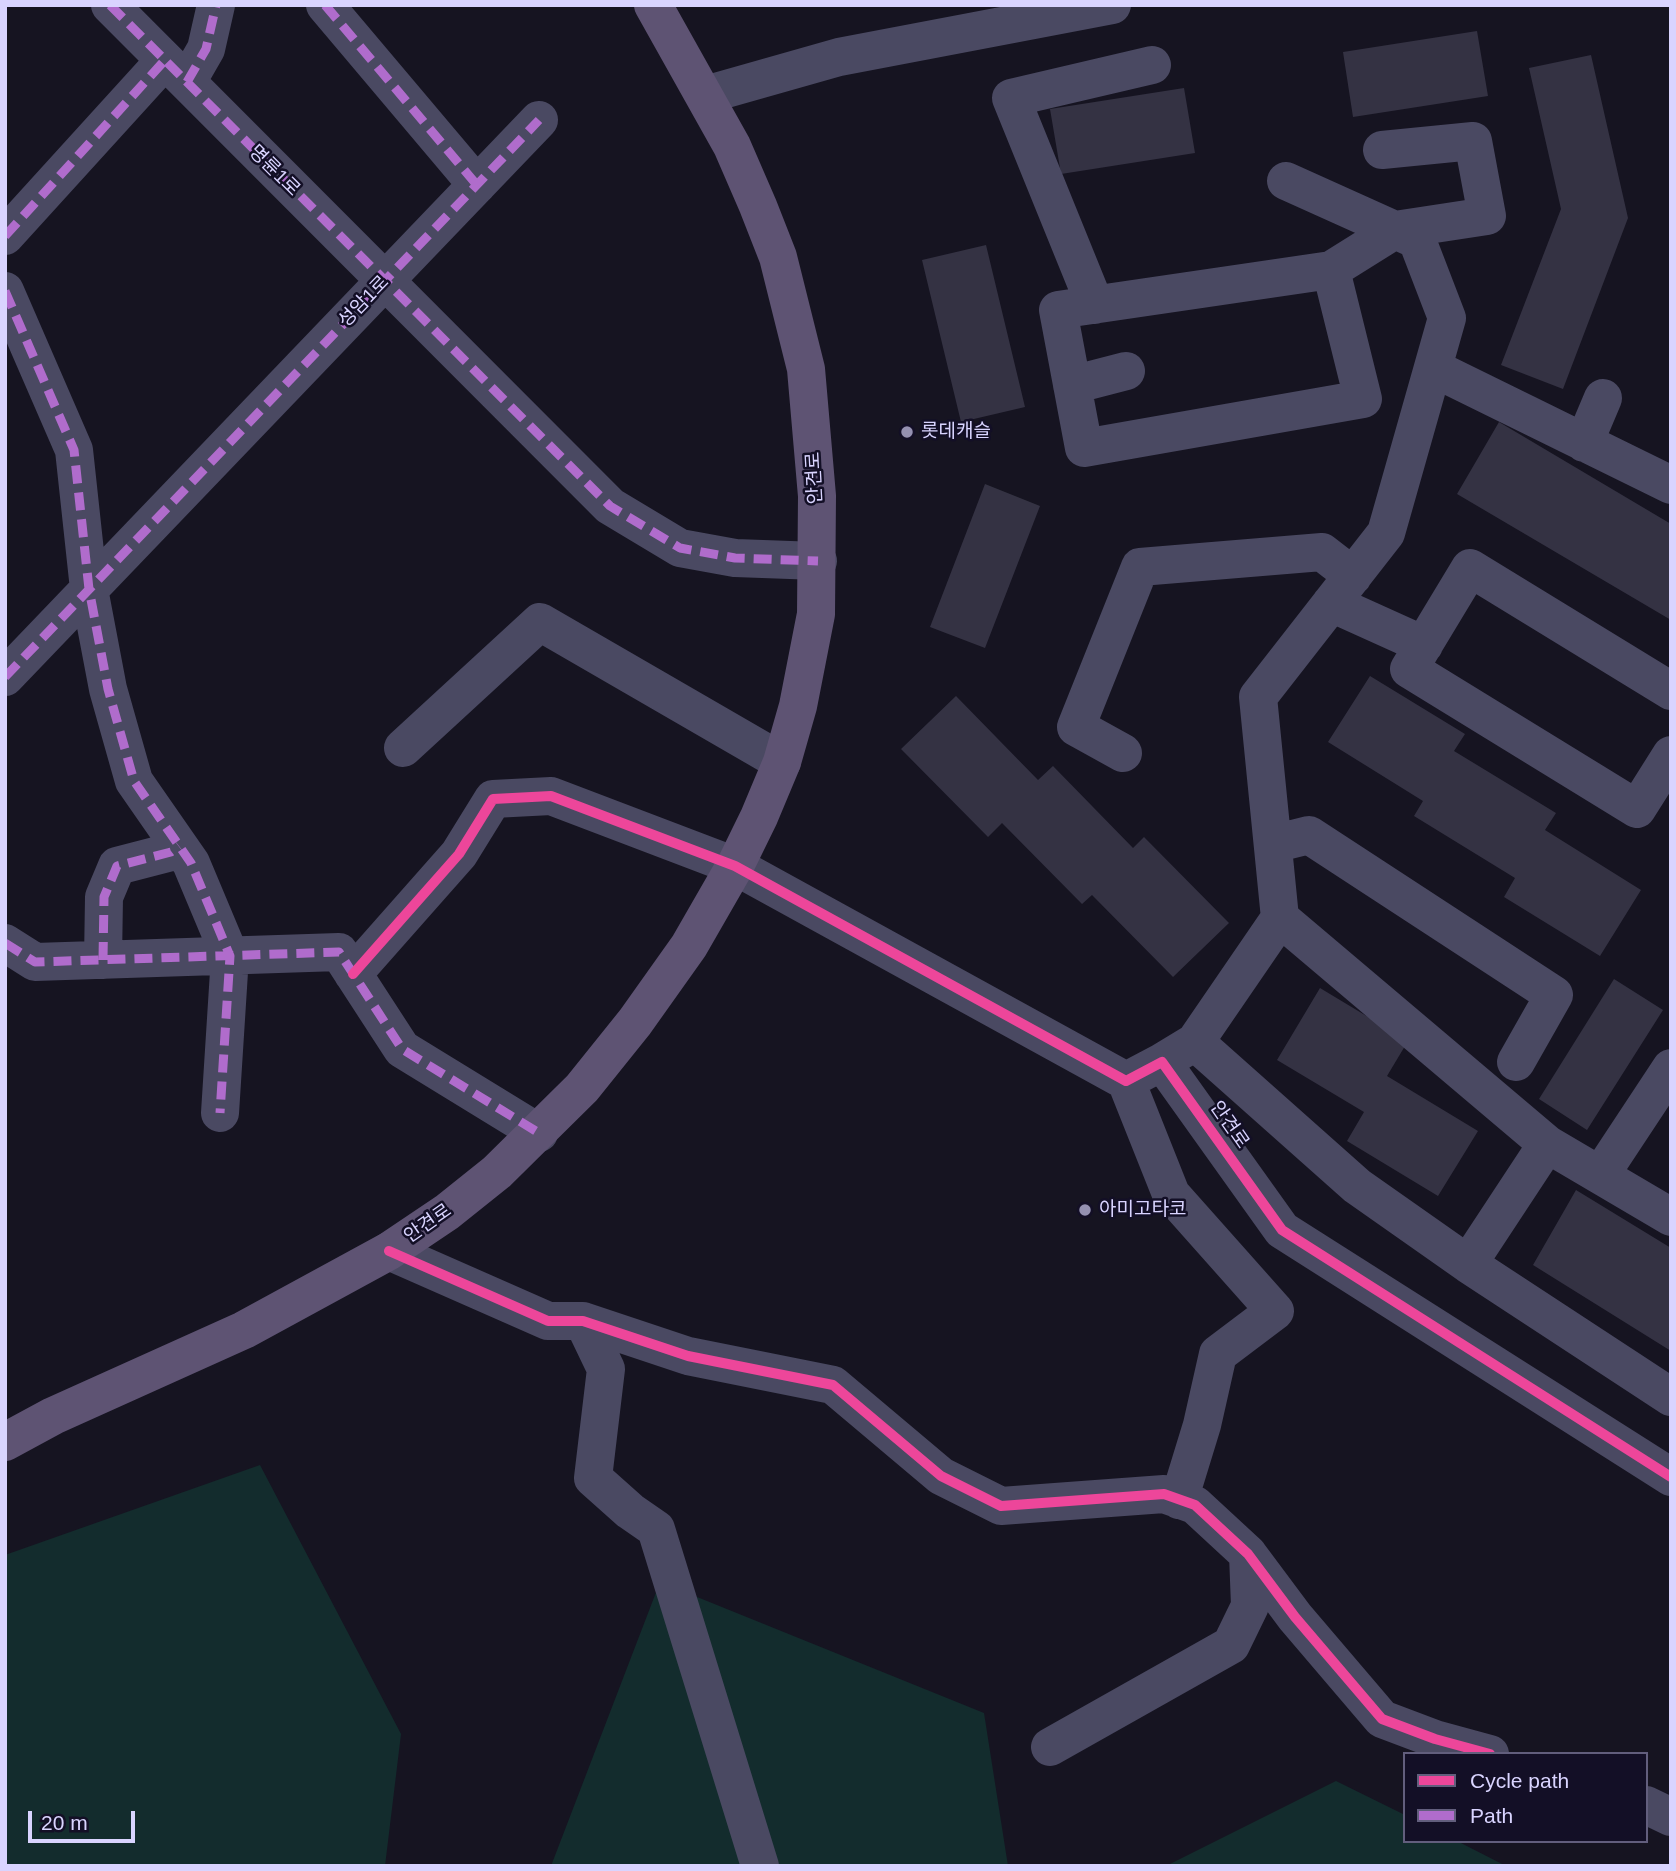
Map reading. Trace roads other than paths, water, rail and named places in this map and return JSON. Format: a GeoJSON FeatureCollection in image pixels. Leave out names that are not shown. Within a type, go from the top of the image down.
{"type":"FeatureCollection","features":[{"type":"Feature","properties":{"kind":"main road","name":"안견로"},"geometry":{"type":"LineString","coordinates":[[5,1442],[53,1416],[244,1330],[389,1251],[447,1212],[539,1133],[582,1088],[635,1022],[689,946],[736,866],[782,762],[808,668],[816,614],[818,561],[811,411],[796,321],[778,257],[733,146],[653,5]]}},
{"type":"Feature","properties":{"kind":"street","name":"명륜1로"},"geometry":{"type":"LineString","coordinates":[[110,5],[610,506],[632,522],[680,548],[736,558],[818,561]]}},
{"type":"Feature","properties":{"kind":"street"},"geometry":{"type":"LineString","coordinates":[[5,236],[176,71],[206,49],[216,5]]}},
{"type":"Feature","properties":{"kind":"street"},"geometry":{"type":"LineString","coordinates":[[326,5],[477,186]]}},
{"type":"Feature","properties":{"kind":"street"},"geometry":{"type":"LineString","coordinates":[[705,95],[839,57],[1112,5]]}},
{"type":"Feature","properties":{"kind":"street"},"geometry":{"type":"LineString","coordinates":[[1095,305],[1011,98],[1152,65]]}},
{"type":"Feature","properties":{"kind":"street","name":"성암1로"},"geometry":{"type":"LineString","coordinates":[[5,677],[539,120]]}},
{"type":"Feature","properties":{"kind":"street"},"geometry":{"type":"LineString","coordinates":[[1331,270],[1363,399],[1084,448],[1058,310],[1331,270],[1395,230],[1487,216],[1473,141],[1382,150]]}},
{"type":"Feature","properties":{"kind":"street"},"geometry":{"type":"LineString","coordinates":[[1126,1081],[1195,1042],[1280,918],[1258,697],[1386,533],[1447,318],[1418,240],[1286,181]]}},
{"type":"Feature","properties":{"kind":"street"},"geometry":{"type":"LineString","coordinates":[[5,291],[74,450],[89,589],[107,689],[134,781],[191,863],[230,956],[220,1114]]}},
{"type":"Feature","properties":{"kind":"street"},"geometry":{"type":"LineString","coordinates":[[1433,368],[1671,485]]}},
{"type":"Feature","properties":{"kind":"street"},"geometry":{"type":"LineString","coordinates":[[1072,386],[1126,371]]}},
{"type":"Feature","properties":{"kind":"street"},"geometry":{"type":"LineString","coordinates":[[1584,443],[1603,398]]}},
{"type":"Feature","properties":{"kind":"street"},"geometry":{"type":"LineString","coordinates":[[1123,753],[1076,727],[1140,567],[1322,552],[1342,590],[1424,645]]}},
{"type":"Feature","properties":{"kind":"street"},"geometry":{"type":"LineString","coordinates":[[1671,691],[1470,568],[1409,669],[1637,809],[1671,755]]}},
{"type":"Feature","properties":{"kind":"street"},"geometry":{"type":"LineString","coordinates":[[403,748],[540,622],[782,762]]}},
{"type":"Feature","properties":{"kind":"street"},"geometry":{"type":"LineString","coordinates":[[353,974],[458,854],[493,799],[551,796],[736,866],[1126,1081],[1171,1194],[1275,1311],[1218,1354],[1202,1425],[1179,1500]]}},
{"type":"Feature","properties":{"kind":"street"},"geometry":{"type":"LineString","coordinates":[[1273,845],[1309,835],[1554,995],[1516,1062]]}},
{"type":"Feature","properties":{"kind":"street"},"geometry":{"type":"LineString","coordinates":[[103,960],[104,897],[117,866],[171,852],[179,846]]}},
{"type":"Feature","properties":{"kind":"street"},"geometry":{"type":"LineString","coordinates":[[1280,918],[1547,1144],[1671,1217]]}},
{"type":"Feature","properties":{"kind":"street"},"geometry":{"type":"LineString","coordinates":[[5,943],[35,962],[339,952],[402,1049],[539,1133]]}},
{"type":"Feature","properties":{"kind":"street"},"geometry":{"type":"LineString","coordinates":[[1195,1042],[1357,1186],[1468,1264],[1671,1397]]}},
{"type":"Feature","properties":{"kind":"street","name":"안견로"},"geometry":{"type":"LineString","coordinates":[[1163,1062],[1282,1230],[1671,1477]]}},
{"type":"Feature","properties":{"kind":"street"},"geometry":{"type":"LineString","coordinates":[[1601,1174],[1671,1068]]}},
{"type":"Feature","properties":{"kind":"street"},"geometry":{"type":"LineString","coordinates":[[1468,1264],[1547,1144]]}},
{"type":"Feature","properties":{"kind":"street"},"geometry":{"type":"LineString","coordinates":[[389,1251],[548,1321],[583,1321],[688,1356],[833,1385],[941,1476],[1002,1506],[1164,1494],[1195,1506],[1248,1555],[1295,1617],[1382,1719],[1435,1739],[1483,1752]]}},
{"type":"Feature","properties":{"kind":"street"},"geometry":{"type":"LineString","coordinates":[[583,1321],[606,1369],[593,1478],[630,1511],[656,1528],[760,1866]]}},
{"type":"Feature","properties":{"kind":"street"},"geometry":{"type":"LineString","coordinates":[[1050,1747],[1231,1645],[1250,1606],[1248,1555]]}},
{"type":"Feature","properties":{"kind":"street"},"geometry":{"type":"LineString","coordinates":[[1648,1806],[1671,1817]]}},
{"type":"Feature","properties":{"kind":"place","name":"롯데캐슬"},"geometry":{"type":"Point","coordinates":[907,432]}},
{"type":"Feature","properties":{"kind":"place","name":"아미고타코"},"geometry":{"type":"Point","coordinates":[1085,1210]}}]}
